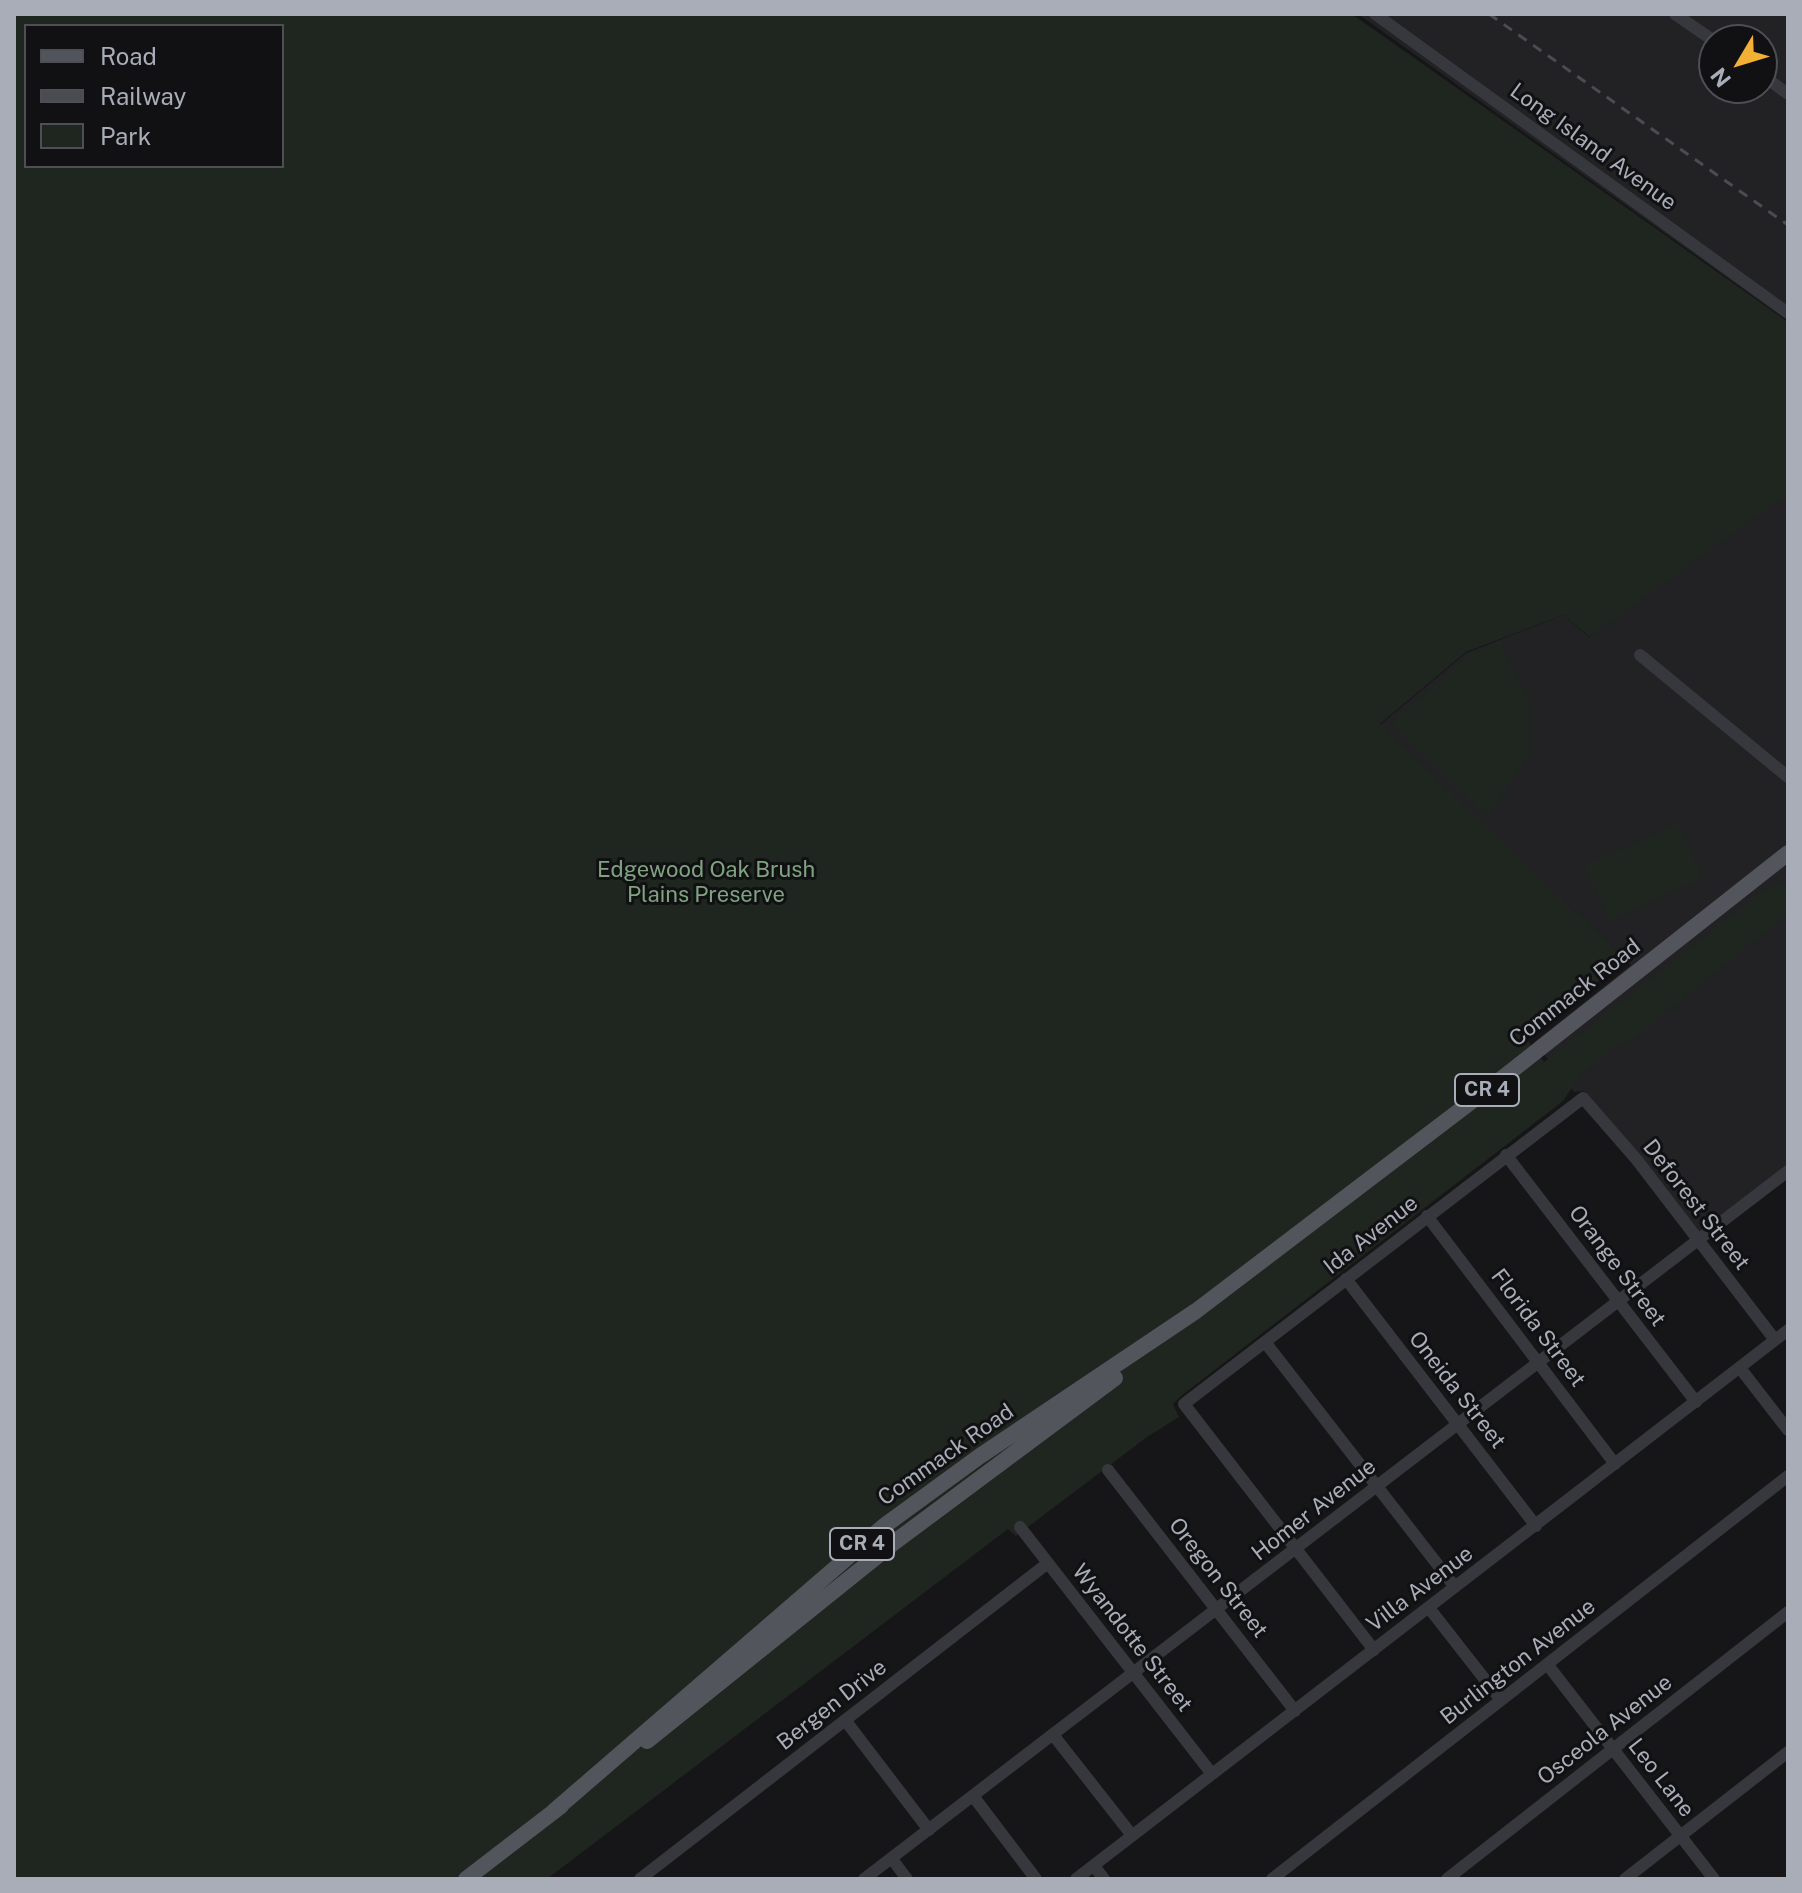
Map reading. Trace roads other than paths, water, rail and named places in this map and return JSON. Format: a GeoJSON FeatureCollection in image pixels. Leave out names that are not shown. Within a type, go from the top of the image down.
{"type":"FeatureCollection","features":[{"type":"Feature","properties":{"kind":"main road","name":"Commack Road"},"geometry":{"type":"LineString","coordinates":[[466,1879],[677,1718],[896,1541],[1150,1351],[1196,1311],[1781,863],[1788,853]]}},
{"type":"Feature","properties":{"kind":"street","name":"Long Island Avenue"},"geometry":{"type":"LineString","coordinates":[[1375,14],[1788,313]]}},
{"type":"Feature","properties":{"kind":"street"},"geometry":{"type":"LineString","coordinates":[[1675,14],[1698,30]]}},
{"type":"Feature","properties":{"kind":"street"},"geometry":{"type":"LineString","coordinates":[[1640,655],[1788,777]]}},
{"type":"Feature","properties":{"kind":"street","name":"Ida Avenue"},"geometry":{"type":"LineString","coordinates":[[1297,1550],[1184,1404],[1583,1098]]}},
{"type":"Feature","properties":{"kind":"street","name":"Deforest Street"},"geometry":{"type":"LineString","coordinates":[[1583,1098],[1775,1340]]}},
{"type":"Feature","properties":{"kind":"street","name":"Orange Street"},"geometry":{"type":"LineString","coordinates":[[1506,1155],[1696,1402]]}},
{"type":"Feature","properties":{"kind":"street"},"geometry":{"type":"LineString","coordinates":[[1783,1174],[1788,1191]]}},
{"type":"Feature","properties":{"kind":"street","name":"Homer Avenue"},"geometry":{"type":"LineString","coordinates":[[864,1879],[1297,1550],[1783,1174]]}},
{"type":"Feature","properties":{"kind":"street","name":"Florida Street"},"geometry":{"type":"LineString","coordinates":[[1427,1216],[1615,1464]]}},
{"type":"Feature","properties":{"kind":"street","name":"Oneida Street"},"geometry":{"type":"LineString","coordinates":[[1346,1279],[1536,1526]]}},
{"type":"Feature","properties":{"kind":"street","name":"Villa Avenue"},"geometry":{"type":"LineString","coordinates":[[1076,1879],[1788,1330]]}},
{"type":"Feature","properties":{"kind":"street"},"geometry":{"type":"LineString","coordinates":[[1265,1342],[1455,1587]]}},
{"type":"Feature","properties":{"kind":"street"},"geometry":{"type":"LineString","coordinates":[[1740,1368],[1788,1430]]}},
{"type":"Feature","properties":{"kind":"street","name":"Oregon Street"},"geometry":{"type":"LineString","coordinates":[[1108,1470],[1295,1711]]}},
{"type":"Feature","properties":{"kind":"street","name":"Burlington Avenue"},"geometry":{"type":"LineString","coordinates":[[1272,1879],[1788,1476]]}},
{"type":"Feature","properties":{"kind":"street","name":"Wyandotte Street"},"geometry":{"type":"LineString","coordinates":[[1020,1527],[1212,1774]]}},
{"type":"Feature","properties":{"kind":"street"},"geometry":{"type":"LineString","coordinates":[[1297,1550],[1374,1650]]}},
{"type":"Feature","properties":{"kind":"street","name":"Bergen Drive"},"geometry":{"type":"LineString","coordinates":[[640,1879],[1048,1563]]}},
{"type":"Feature","properties":{"kind":"street"},"geometry":{"type":"LineString","coordinates":[[1429,1608],[1501,1700]]}},
{"type":"Feature","properties":{"kind":"street","name":"Osceola Avenue"},"geometry":{"type":"LineString","coordinates":[[1447,1879],[1788,1612]]}},
{"type":"Feature","properties":{"kind":"street","name":"Leo Lane"},"geometry":{"type":"LineString","coordinates":[[1547,1664],[1714,1879]]}},
{"type":"Feature","properties":{"kind":"street"},"geometry":{"type":"LineString","coordinates":[[845,1720],[929,1830]]}},
{"type":"Feature","properties":{"kind":"street"},"geometry":{"type":"LineString","coordinates":[[1054,1736],[1131,1834]]}},
{"type":"Feature","properties":{"kind":"street"},"geometry":{"type":"LineString","coordinates":[[1625,1879],[1788,1752]]}},
{"type":"Feature","properties":{"kind":"street"},"geometry":{"type":"LineString","coordinates":[[973,1796],[1036,1879]]}},
{"type":"Feature","properties":{"kind":"street"},"geometry":{"type":"LineString","coordinates":[[892,1859],[907,1879]]}},
{"type":"Feature","properties":{"kind":"street"},"geometry":{"type":"LineString","coordinates":[[1094,1866],[1104,1879]]}},
{"type":"Feature","properties":{"kind":"railway"},"geometry":{"type":"LineString","coordinates":[[1489,14],[1788,225]]}},
{"type":"Feature","properties":{"kind":"park label","name":"Edgewood Oak Brush Plains Preserve"},"geometry":{"type":"Point","coordinates":[706,882]}}]}
